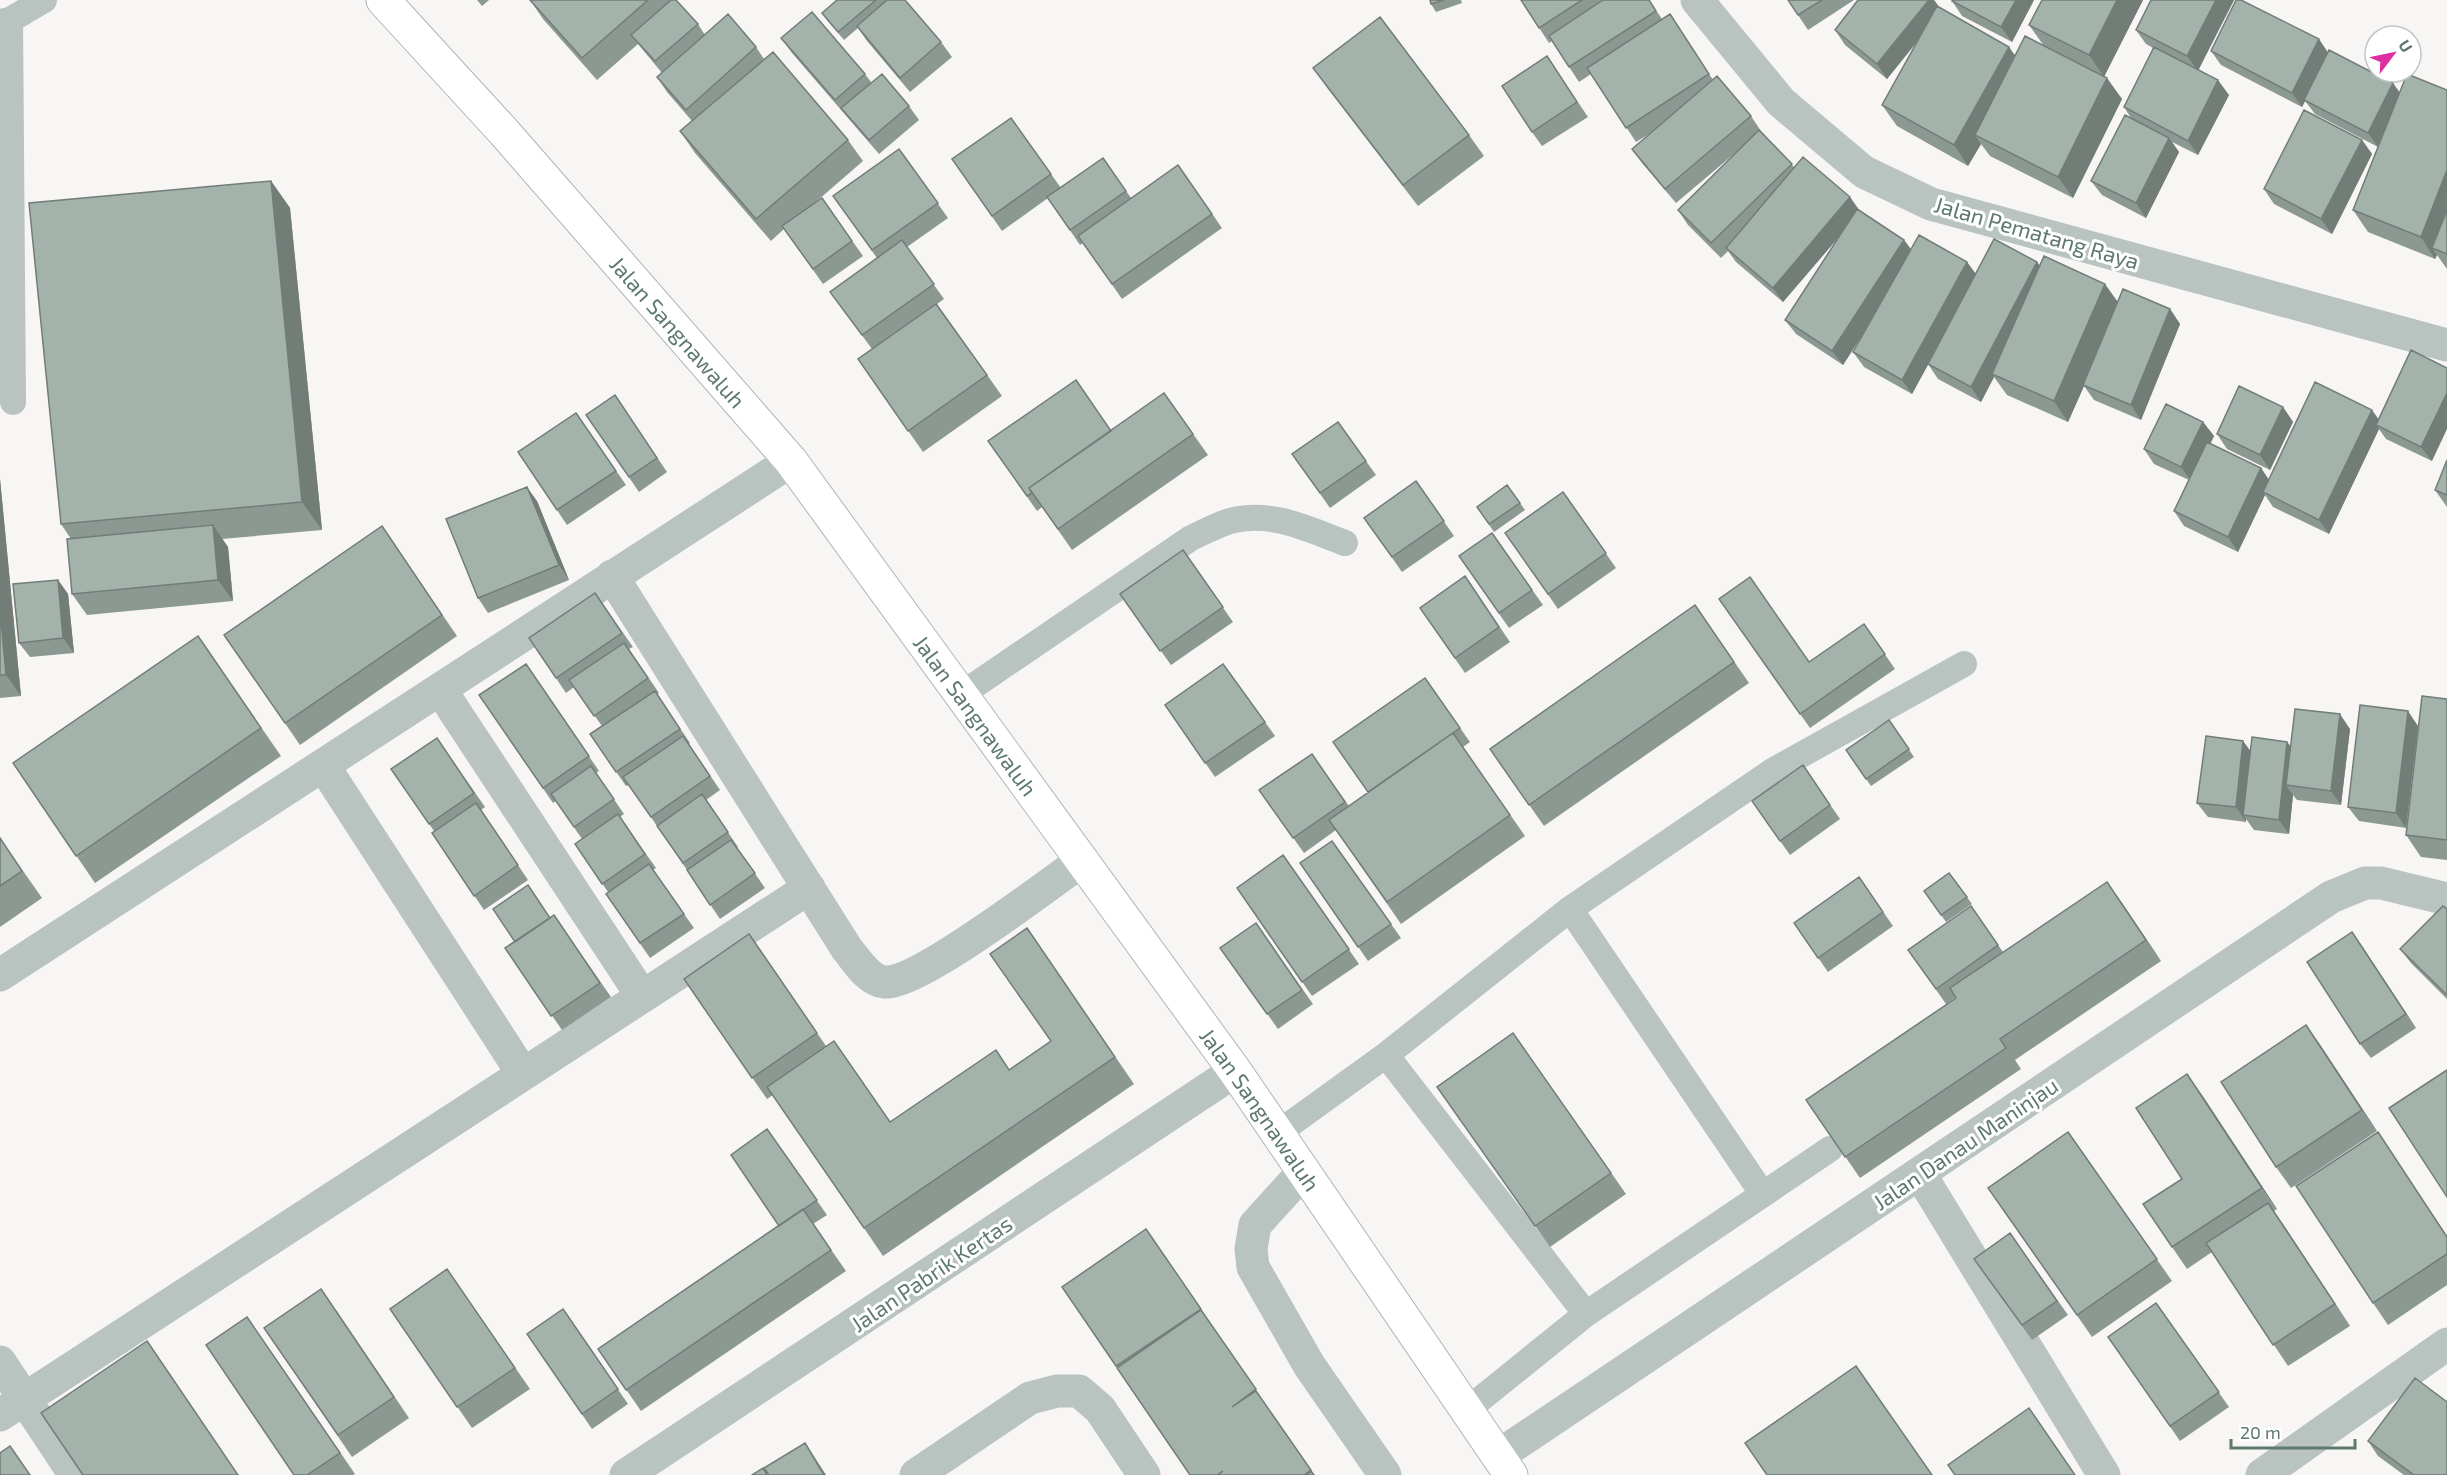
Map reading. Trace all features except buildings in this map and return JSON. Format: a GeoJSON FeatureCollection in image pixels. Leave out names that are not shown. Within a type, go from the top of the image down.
{"type":"FeatureCollection","features":[{"type":"Feature","properties":{"kind":"main road","name":"Jalan Sangnawaluh"},"geometry":{"type":"LineString","coordinates":[[383,0],[504,132],[790,460],[1235,1071],[1505,1465]]}},
{"type":"Feature","properties":{"kind":"street","name":"Jalan Pematang Raya"},"geometry":{"type":"LineString","coordinates":[[1697,0],[1781,102],[1864,172],[1931,204],[2447,345]]}},
{"type":"Feature","properties":{"kind":"street"},"geometry":{"type":"LineString","coordinates":[[0,975],[790,460]]}},
{"type":"Feature","properties":{"kind":"street"},"geometry":{"type":"LineString","coordinates":[[612,576],[847,949],[871,977],[884,982],[897,980],[934,964],[1083,860]]}},
{"type":"Feature","properties":{"kind":"street"},"geometry":{"type":"LineString","coordinates":[[440,689],[642,996]]}},
{"type":"Feature","properties":{"kind":"street"},"geometry":{"type":"LineString","coordinates":[[323,765],[523,1074]]}},
{"type":"Feature","properties":{"kind":"street","name":"Jalan Danau Maninjau"},"geometry":{"type":"LineString","coordinates":[[1505,1465],[1920,1174],[2331,897],[2352,887],[2373,883],[2447,899]]}},
{"type":"Feature","properties":{"kind":"street"},"geometry":{"type":"LineString","coordinates":[[12,1408],[809,888]]}},
{"type":"Feature","properties":{"kind":"street","name":"Jalan Pabrik Kertas"},"geometry":{"type":"LineString","coordinates":[[626,1475],[1235,1071]]}},
{"type":"Feature","properties":{"kind":"street"},"geometry":{"type":"LineString","coordinates":[[1304,1171],[1255,1225],[1251,1249],[1253,1268],[1309,1365],[1385,1475]]}},
{"type":"Feature","properties":{"kind":"street"},"geometry":{"type":"LineString","coordinates":[[1920,1174],[2104,1475]]}},
{"type":"Feature","properties":{"kind":"street"},"geometry":{"type":"LineString","coordinates":[[2262,1475],[2447,1344]]}},
{"type":"Feature","properties":{"kind":"street"},"geometry":{"type":"LineString","coordinates":[[0,1362],[12,1408],[75,1475]]}},
{"type":"Feature","properties":{"kind":"street"},"geometry":{"type":"LineString","coordinates":[[916,1475],[1030,1398],[1057,1391],[1079,1391],[1100,1409],[1144,1475]]}},
{"type":"Feature","properties":{"kind":"lane"},"geometry":{"type":"LineString","coordinates":[[13,402],[5,21],[44,0]]}},
{"type":"Feature","properties":{"kind":"lane"},"geometry":{"type":"LineString","coordinates":[[962,694],[1191,538],[1229,521],[1256,517],[1286,521],[1345,543]]}},
{"type":"Feature","properties":{"kind":"lane"},"geometry":{"type":"LineString","coordinates":[[1278,1133],[1386,1055],[1570,909],[1774,770],[1964,664]]}},
{"type":"Feature","properties":{"kind":"lane"},"geometry":{"type":"LineString","coordinates":[[1570,909],[1762,1193]]}},
{"type":"Feature","properties":{"kind":"lane"},"geometry":{"type":"LineString","coordinates":[[1386,1055],[1586,1314]]}},
{"type":"Feature","properties":{"kind":"lane"},"geometry":{"type":"LineString","coordinates":[[1467,1410],[1586,1314],[1830,1149]]}}]}
